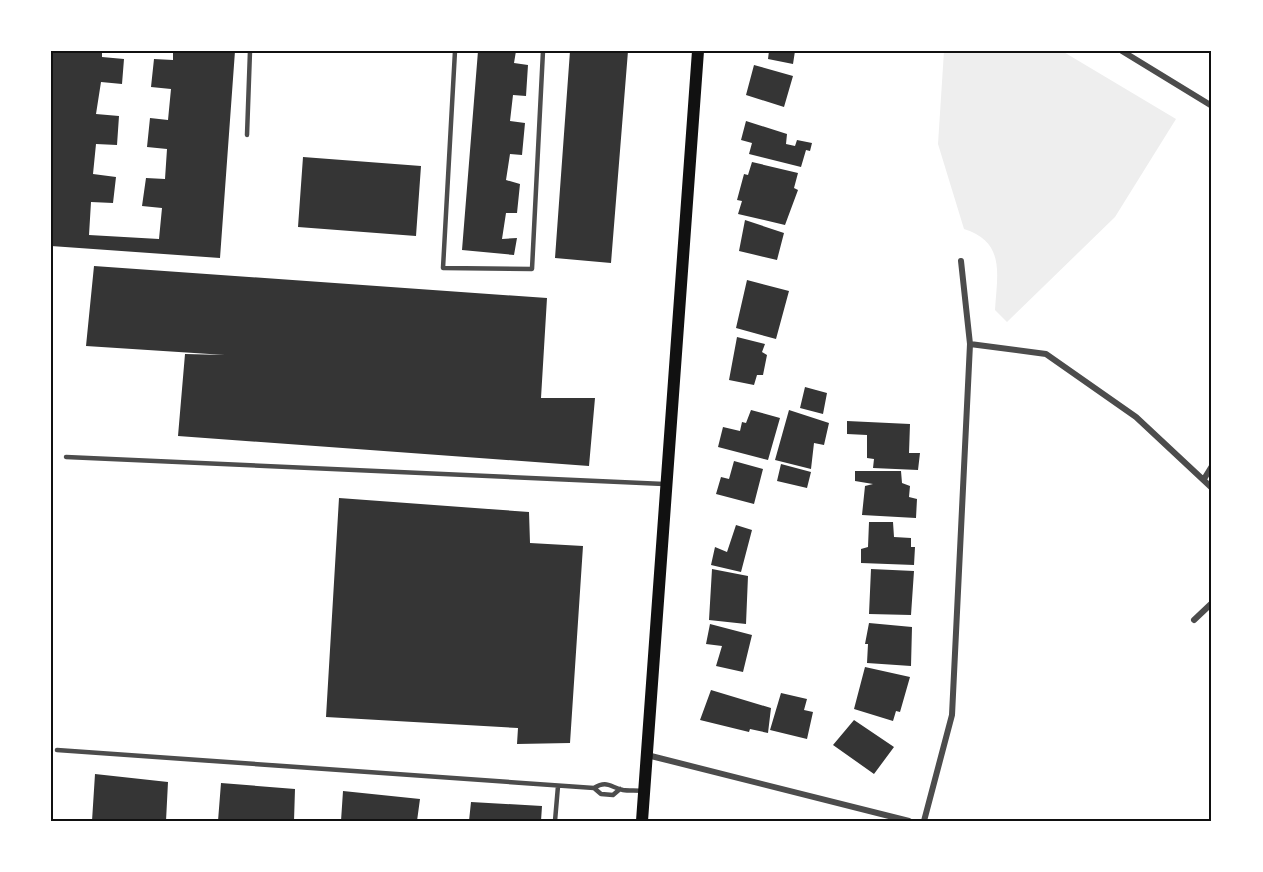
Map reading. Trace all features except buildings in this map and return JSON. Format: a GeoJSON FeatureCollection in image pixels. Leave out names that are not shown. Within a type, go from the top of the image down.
{"type":"FeatureCollection","features":[{"type":"Feature","properties":{"kind":"main road"},"geometry":{"type":"LineString","coordinates":[[642,821],[698,51]]}},
{"type":"Feature","properties":{"kind":"street"},"geometry":{"type":"LineString","coordinates":[[1122,51],[1212,106]]}},
{"type":"Feature","properties":{"kind":"street"},"geometry":{"type":"LineString","coordinates":[[924,821],[952,715],[970,344],[961,261]]}},
{"type":"Feature","properties":{"kind":"street"},"geometry":{"type":"LineString","coordinates":[[970,344],[1046,354],[1136,417],[1212,488]]}},
{"type":"Feature","properties":{"kind":"street"},"geometry":{"type":"LineString","coordinates":[[1204,479],[1212,466]]}},
{"type":"Feature","properties":{"kind":"street"},"geometry":{"type":"LineString","coordinates":[[1194,620],[1212,603]]}},
{"type":"Feature","properties":{"kind":"street"},"geometry":{"type":"LineString","coordinates":[[647,755],[909,821]]}},
{"type":"Feature","properties":{"kind":"lane"},"geometry":{"type":"LineString","coordinates":[[248,135],[250,51]]}},
{"type":"Feature","properties":{"kind":"lane"},"geometry":{"type":"LineString","coordinates":[[455,51],[442,268],[532,269],[543,51]]}},
{"type":"Feature","properties":{"kind":"lane"},"geometry":{"type":"LineString","coordinates":[[66,457],[667,484]]}},
{"type":"Feature","properties":{"kind":"lane"},"geometry":{"type":"LineString","coordinates":[[57,750],[558,786],[594,788],[602,783],[613,784],[620,789],[644,791]]}},
{"type":"Feature","properties":{"kind":"lane"},"geometry":{"type":"LineString","coordinates":[[555,821],[558,786]]}},
{"type":"Feature","properties":{"kind":"lane"},"geometry":{"type":"LineString","coordinates":[[594,788],[601,794],[613,795],[620,789]]}},
{"type":"Feature","properties":{"kind":"shaded area"},"geometry":{"type":"Polygon","coordinates":[[[944,51],[1062,51],[1176,119],[1115,217],[1007,322],[995,310],[997,272],[993,251],[987,242],[964,229],[938,144],[944,51]]]}}]}
